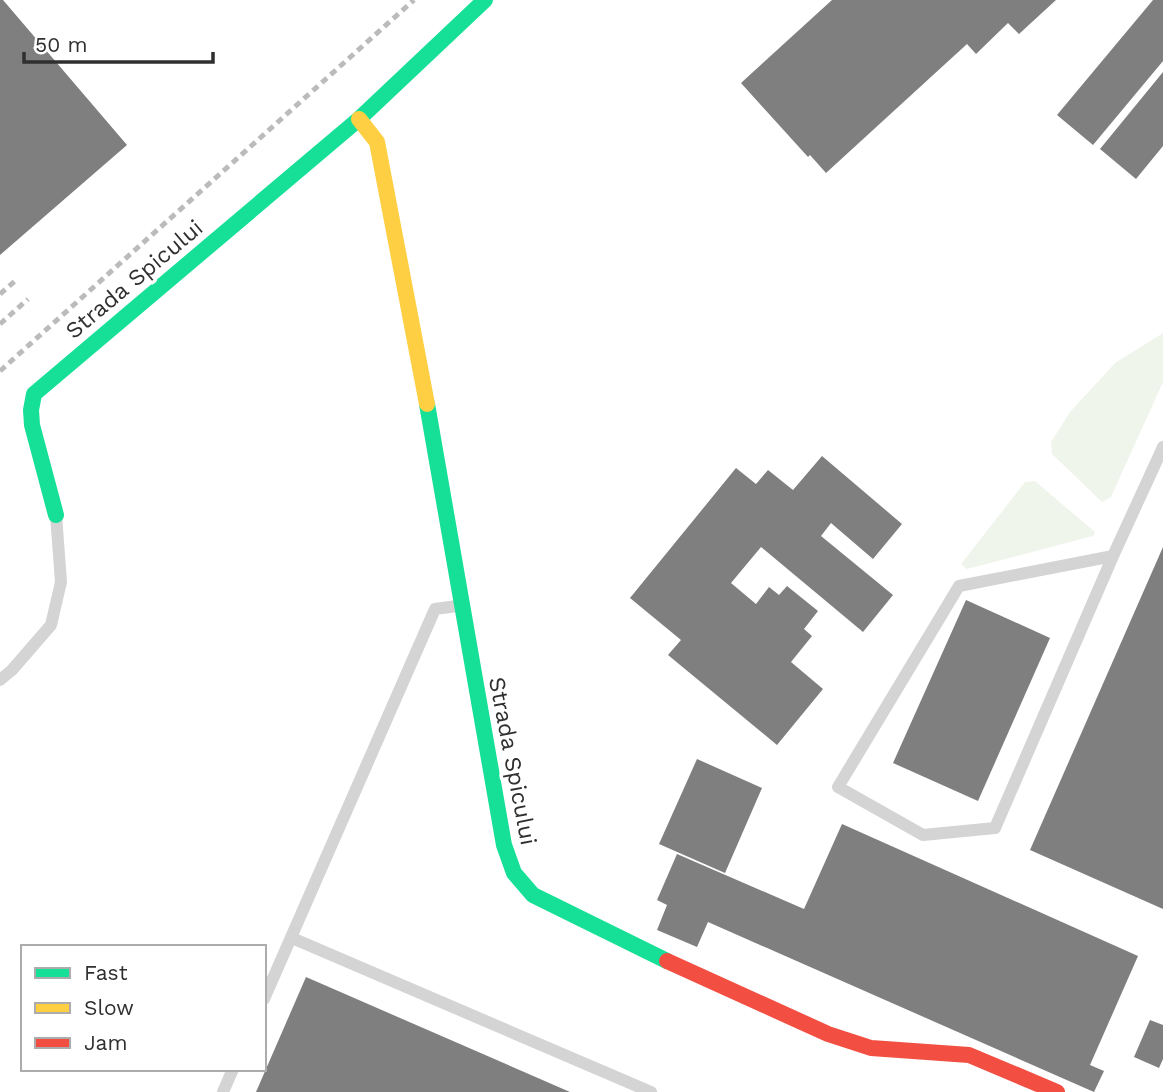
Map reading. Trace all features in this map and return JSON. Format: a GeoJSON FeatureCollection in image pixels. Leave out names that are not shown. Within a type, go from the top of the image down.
{"type":"FeatureCollection","features":[{"type":"Feature","properties":{"kind":"street","name":"Strada Spicului"},"geometry":{"type":"LineString","coordinates":[[55,515],[32,425],[34,394],[359,119],[485,0]]}},
{"type":"Feature","properties":{"kind":"street","name":"Strada Spicului"},"geometry":{"type":"LineString","coordinates":[[359,119],[377,142],[423,381],[504,845],[514,873],[533,895],[651,953],[828,1034],[871,1048],[968,1055],[1057,1092]]}},
{"type":"Feature","properties":{"kind":"lane"},"geometry":{"type":"LineString","coordinates":[[1113,556],[959,586],[838,787],[923,835],[995,828],[1163,447]]}},
{"type":"Feature","properties":{"kind":"lane"},"geometry":{"type":"LineString","coordinates":[[0,680],[51,625],[61,582],[55,515]]}},
{"type":"Feature","properties":{"kind":"lane"},"geometry":{"type":"LineString","coordinates":[[266,995],[435,609],[461,605]]}},
{"type":"Feature","properties":{"kind":"lane"},"geometry":{"type":"LineString","coordinates":[[292,938],[651,1092]]}},
{"type":"Feature","properties":{"kind":"lane"},"geometry":{"type":"LineString","coordinates":[[223,1092],[232,1071]]}},
{"type":"Feature","properties":{"kind":"shaded area"},"geometry":{"type":"Polygon","coordinates":[[[1163,333],[1163,382],[1111,497],[1102,502],[1052,454],[1051,442],[1070,412],[1115,363],[1163,333]]]}},
{"type":"Feature","properties":{"kind":"shaded area"},"geometry":{"type":"Polygon","coordinates":[[[1035,481],[1095,532],[1093,536],[967,569],[961,564],[1025,482],[1035,481]]]}},
{"type":"Feature","properties":{"kind":"building"},"geometry":{"type":"Polygon","coordinates":[[[0,0],[3,0],[127,145],[0,255],[0,0]]]}},
{"type":"Feature","properties":{"kind":"building"},"geometry":{"type":"Polygon","coordinates":[[[832,0],[1056,0],[1019,34],[1008,23],[976,54],[967,44],[826,173],[810,155],[808,157],[741,83],[832,0]]]}},
{"type":"Feature","properties":{"kind":"building"},"geometry":{"type":"Polygon","coordinates":[[[1153,0],[1163,0],[1163,61],[1093,145],[1057,115],[1153,0]]]}},
{"type":"Feature","properties":{"kind":"building"},"geometry":{"type":"Polygon","coordinates":[[[1163,72],[1163,146],[1136,179],[1100,149],[1163,72]]]}},
{"type":"Feature","properties":{"kind":"building"},"geometry":{"type":"Polygon","coordinates":[[[822,456],[902,524],[873,559],[831,523],[821,536],[893,595],[863,632],[761,547],[731,583],[756,604],[769,587],[779,595],[787,586],[818,611],[804,629],[812,636],[791,662],[823,689],[777,745],[668,655],[681,640],[630,598],[736,468],[756,484],[768,470],[793,490],[822,456]]]}},
{"type":"Feature","properties":{"kind":"building"},"geometry":{"type":"Polygon","coordinates":[[[1163,547],[1163,909],[1030,850],[1163,547]]]}},
{"type":"Feature","properties":{"kind":"building"},"geometry":{"type":"Polygon","coordinates":[[[966,600],[1050,638],[978,801],[893,763],[966,600]]]}},
{"type":"Feature","properties":{"kind":"building"},"geometry":{"type":"Polygon","coordinates":[[[697,759],[762,788],[725,873],[659,844],[697,759]]]}},
{"type":"Feature","properties":{"kind":"building"},"geometry":{"type":"Polygon","coordinates":[[[842,824],[1138,956],[1090,1065],[1104,1071],[1094,1092],[708,922],[697,947],[657,930],[667,905],[657,900],[677,854],[804,909],[842,824]]]}},
{"type":"Feature","properties":{"kind":"building"},"geometry":{"type":"Polygon","coordinates":[[[306,977],[570,1092],[256,1092],[306,977]]]}},
{"type":"Feature","properties":{"kind":"building"},"geometry":{"type":"Polygon","coordinates":[[[1150,1020],[1163,1025],[1163,1059],[1159,1068],[1134,1057],[1150,1020]]]}},
{"type":"Feature","properties":{"kind":"railway"},"geometry":{"type":"LineString","coordinates":[[0,371],[414,0]]}},
{"type":"Feature","properties":{"kind":"railway"},"geometry":{"type":"LineString","coordinates":[[0,294],[15,281]]}},
{"type":"Feature","properties":{"kind":"railway"},"geometry":{"type":"LineString","coordinates":[[0,324],[28,299]]}},
{"type":"Feature","properties":{"kind":"traffic: fast"},"geometry":{"type":"LineString","coordinates":[[56,515],[32,425],[34,394],[359,119],[485,0]]}},
{"type":"Feature","properties":{"kind":"traffic: fast"},"geometry":{"type":"LineString","coordinates":[[427,404],[504,845],[514,873],[533,895],[667,961]]}},
{"type":"Feature","properties":{"kind":"traffic: slow"},"geometry":{"type":"LineString","coordinates":[[359,119],[377,142],[427,404]]}},
{"type":"Feature","properties":{"kind":"traffic: jam"},"geometry":{"type":"LineString","coordinates":[[667,961],[828,1034],[871,1048],[969,1055],[1057,1092]]}}]}
